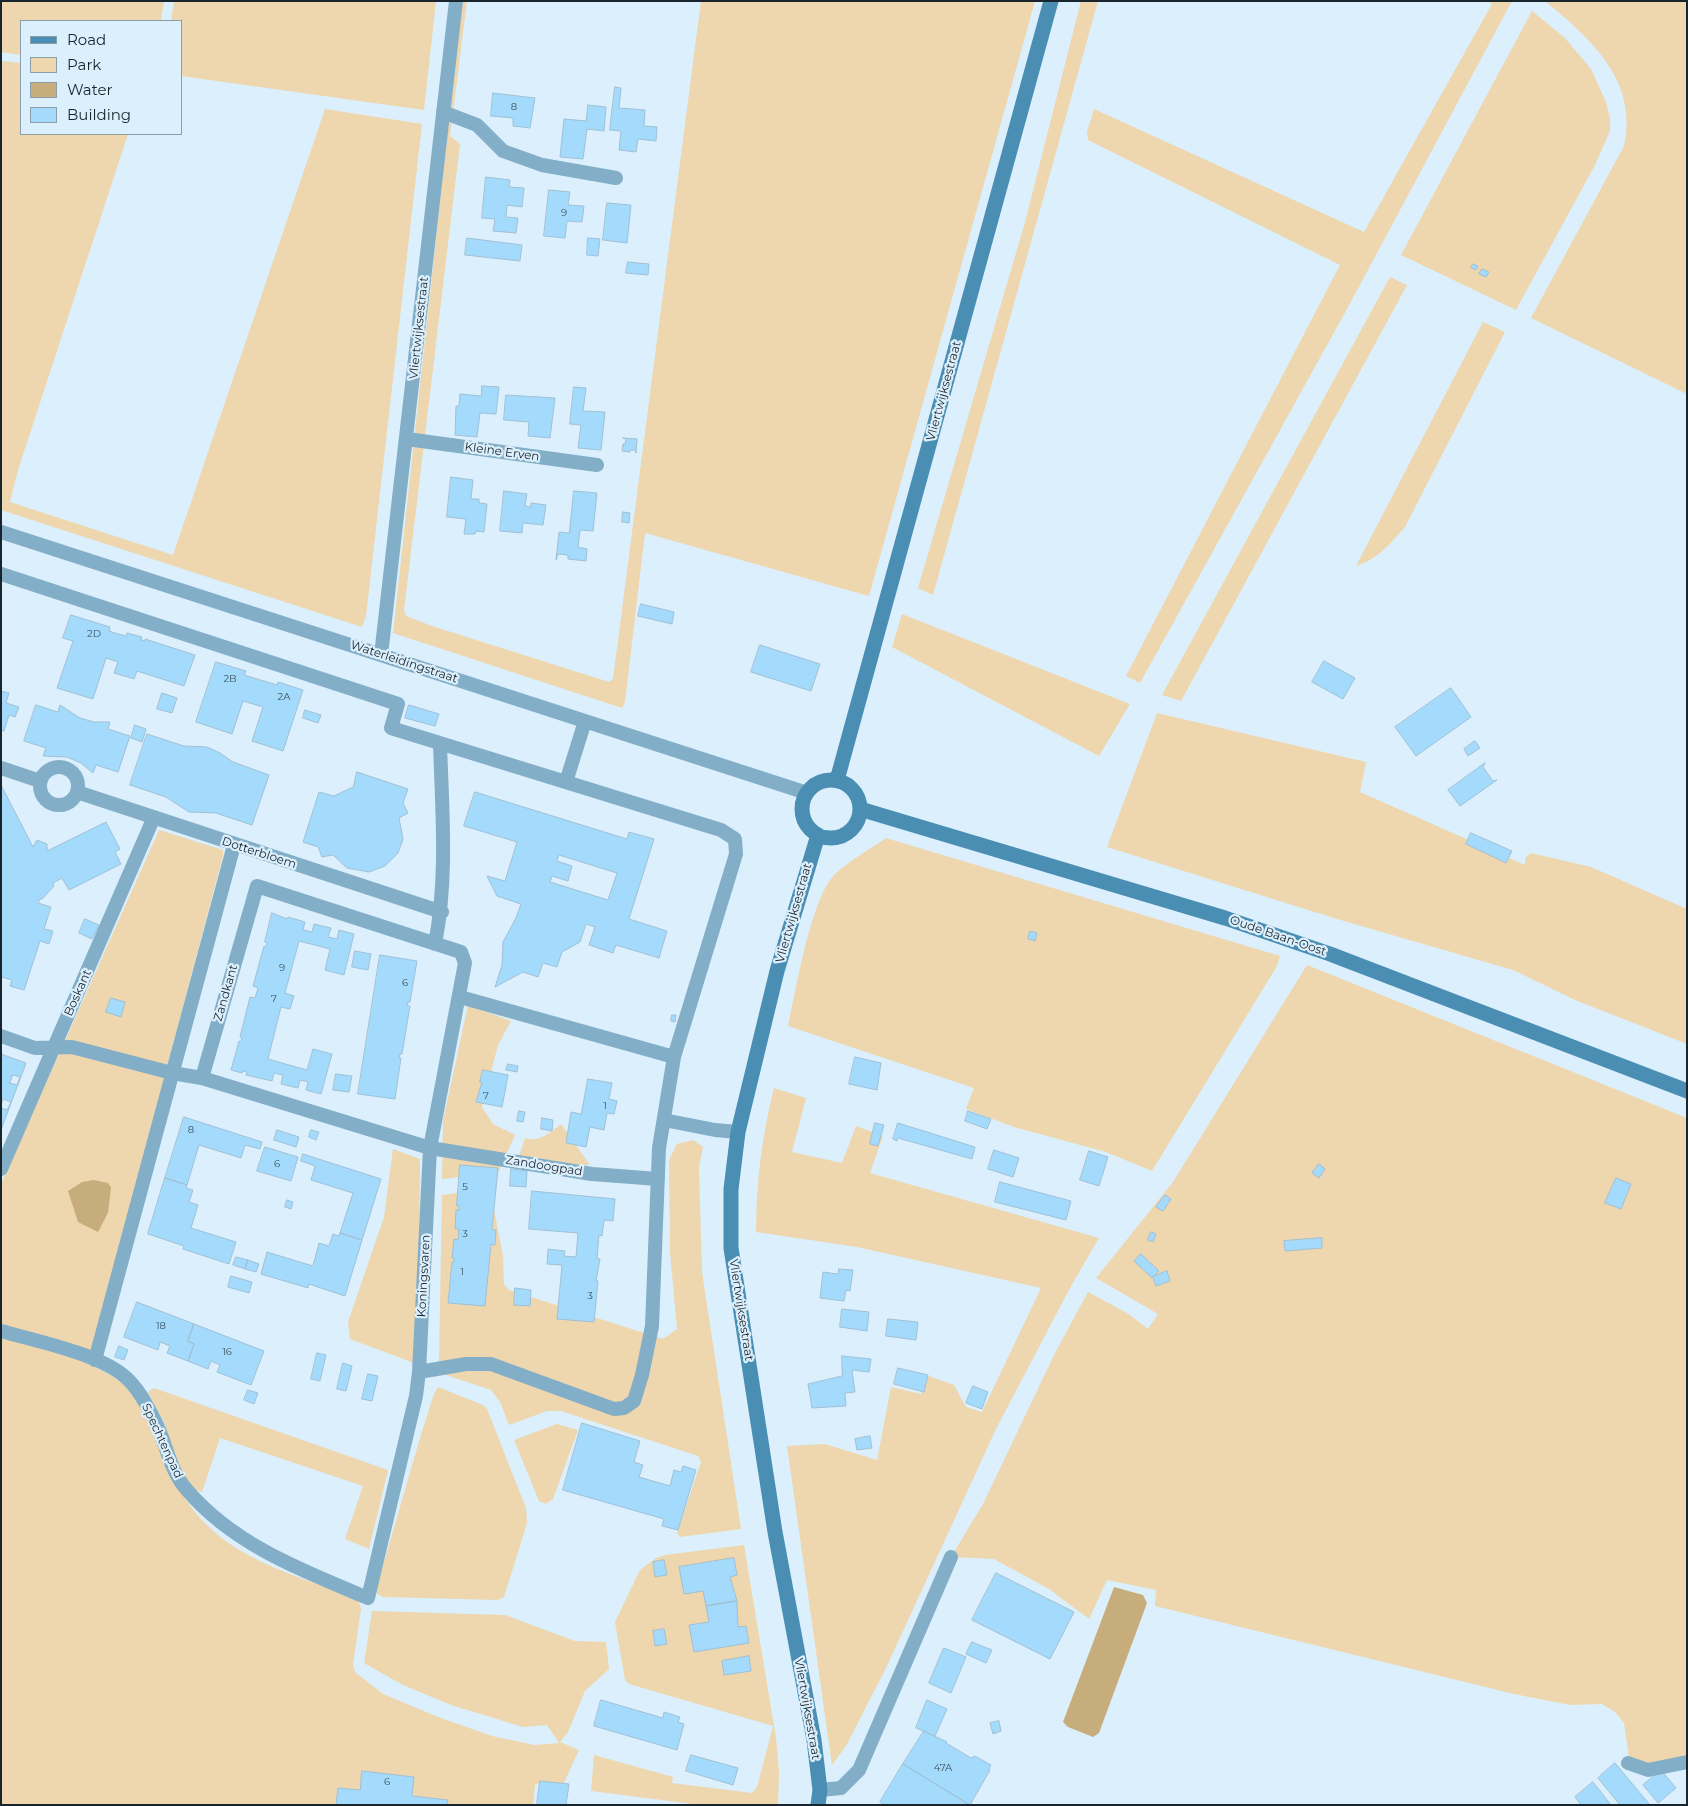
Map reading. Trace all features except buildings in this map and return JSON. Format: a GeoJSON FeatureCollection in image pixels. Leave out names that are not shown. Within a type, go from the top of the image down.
{"type":"FeatureCollection","features":[{"type":"Feature","properties":{"kind":"street","name":"Vliertwijksestraat"},"geometry":{"type":"LineString","coordinates":[[381,655],[456,1]]}},
{"type":"Feature","properties":{"kind":"street","name":"Vliertwijksestraat"},"geometry":{"type":"LineString","coordinates":[[837,780],[1051,1]]}},
{"type":"Feature","properties":{"kind":"street"},"geometry":{"type":"LineString","coordinates":[[443,112],[477,125],[502,151],[542,165],[616,178]]}},
{"type":"Feature","properties":{"kind":"street","name":"Kleine Erven"},"geometry":{"type":"LineString","coordinates":[[407,439],[598,465]]}},
{"type":"Feature","properties":{"kind":"street","name":"Waterleidingstraat"},"geometry":{"type":"LineString","coordinates":[[1,532],[806,793]]}},
{"type":"Feature","properties":{"kind":"street"},"geometry":{"type":"LineString","coordinates":[[1,574],[398,704],[391,728],[721,830],[735,839],[736,854],[674,1057],[664,1120],[658,1179],[652,1326],[642,1375],[634,1401],[624,1408],[614,1410],[491,1364],[466,1364],[419,1372]]}},
{"type":"Feature","properties":{"kind":"street"},"geometry":{"type":"LineString","coordinates":[[566,782],[585,721]]}},
{"type":"Feature","properties":{"kind":"street"},"geometry":{"type":"LineString","coordinates":[[435,944],[442,912],[443,879],[440,743]]}},
{"type":"Feature","properties":{"kind":"street"},"geometry":{"type":"LineString","coordinates":[[59,766],[70,770],[78,780],[77,792],[70,802],[59,805],[48,802],[41,792],[40,780],[47,770],[59,766]]}},
{"type":"Feature","properties":{"kind":"street"},"geometry":{"type":"LineString","coordinates":[[1,768],[40,780]]}},
{"type":"Feature","properties":{"kind":"street"},"geometry":{"type":"LineString","coordinates":[[837,780],[849,786],[858,796],[860,809],[856,823],[845,834],[827,838],[818,835],[809,828],[804,819],[802,808],[806,793],[820,782],[837,780]]}},
{"type":"Feature","properties":{"kind":"street","name":"Dotterbloem"},"geometry":{"type":"LineString","coordinates":[[77,792],[442,912]]}},
{"type":"Feature","properties":{"kind":"street","name":"Oude Baan-Oost"},"geometry":{"type":"LineString","coordinates":[[860,809],[1225,918],[1330,954],[1687,1091]]}},
{"type":"Feature","properties":{"kind":"street","name":"Boskant"},"geometry":{"type":"LineString","coordinates":[[1,1169],[154,817]]}},
{"type":"Feature","properties":{"kind":"street","name":"Vliertwijksestraat"},"geometry":{"type":"LineString","coordinates":[[818,835],[777,971],[738,1132],[731,1189],[731,1248],[775,1532],[814,1740],[819,1797],[841,1788],[859,1770],[951,1557]]}},
{"type":"Feature","properties":{"kind":"street"},"geometry":{"type":"LineString","coordinates":[[95,1360],[234,845]]}},
{"type":"Feature","properties":{"kind":"street","name":"Zandkant"},"geometry":{"type":"LineString","coordinates":[[202,1078],[257,886],[461,952]]}},
{"type":"Feature","properties":{"kind":"street","name":"Koningsvaren"},"geometry":{"type":"LineString","coordinates":[[368,1598],[416,1396],[419,1372],[430,1148],[460,997],[465,963],[461,952]]}},
{"type":"Feature","properties":{"kind":"street"},"geometry":{"type":"LineString","coordinates":[[460,997],[674,1057]]}},
{"type":"Feature","properties":{"kind":"street"},"geometry":{"type":"LineString","coordinates":[[1,1036],[35,1048],[72,1047],[172,1073],[202,1078],[430,1148]]}},
{"type":"Feature","properties":{"kind":"street"},"geometry":{"type":"LineString","coordinates":[[664,1120],[715,1130],[738,1132]]}},
{"type":"Feature","properties":{"kind":"street","name":"Zandoogpad"},"geometry":{"type":"LineString","coordinates":[[430,1148],[592,1174],[658,1179]]}},
{"type":"Feature","properties":{"kind":"street","name":"Spechtenpad"},"geometry":{"type":"LineString","coordinates":[[1,1331],[95,1360],[122,1375],[138,1392],[157,1424],[167,1456],[185,1489],[224,1527],[291,1566],[368,1598]]}},
{"type":"Feature","properties":{"kind":"street"},"geometry":{"type":"LineString","coordinates":[[1628,1762],[1648,1770],[1687,1762]]}},
{"type":"Feature","properties":{"kind":"green space"},"geometry":{"type":"Polygon","coordinates":[[[1,1],[164,1],[161,20],[20,20],[20,55],[1,52],[1,1]]]}},
{"type":"Feature","properties":{"kind":"green space"},"geometry":{"type":"Polygon","coordinates":[[[174,1],[436,1],[424,110],[182,76],[182,20],[171,20],[174,1]]]}},
{"type":"Feature","properties":{"kind":"green space"},"geometry":{"type":"Polygon","coordinates":[[[462,1],[467,1],[450,136],[460,144],[404,610],[406,616],[432,626],[609,682],[613,679],[701,1],[1035,1],[869,596],[645,533],[625,702],[622,708],[393,633],[462,1]]]}},
{"type":"Feature","properties":{"kind":"green space"},"geometry":{"type":"Polygon","coordinates":[[[1081,1],[1098,1],[933,595],[918,588],[1025,222],[1081,1]]]}},
{"type":"Feature","properties":{"kind":"green space"},"geometry":{"type":"Polygon","coordinates":[[[1488,1],[1512,1],[1347,309],[1140,683],[1126,676],[1340,265],[1088,140],[1087,132],[1094,109],[1364,232],[1492,4],[1488,1]]]}},
{"type":"Feature","properties":{"kind":"green space"},"geometry":{"type":"Polygon","coordinates":[[[1545,1],[1687,1],[1687,394],[1531,318],[1624,146],[1627,123],[1624,101],[1617,81],[1607,63],[1578,30],[1545,1]]]}},
{"type":"Feature","properties":{"kind":"green space"},"geometry":{"type":"Polygon","coordinates":[[[1532,11],[1565,38],[1591,69],[1606,102],[1610,118],[1610,131],[1595,165],[1516,310],[1401,255],[1532,11]]]}},
{"type":"Feature","properties":{"kind":"green space"},"geometry":{"type":"Polygon","coordinates":[[[1,61],[20,63],[20,135],[128,135],[18,470],[10,502],[173,555],[325,109],[422,124],[366,616],[362,627],[1,510],[1,61]]]}},
{"type":"Feature","properties":{"kind":"green space"},"geometry":{"type":"Polygon","coordinates":[[[1390,277],[1407,285],[1181,701],[1162,695],[1390,277]]]}},
{"type":"Feature","properties":{"kind":"green space"},"geometry":{"type":"Polygon","coordinates":[[[1483,322],[1505,332],[1405,527],[1377,555],[1356,566],[1483,322]]]}},
{"type":"Feature","properties":{"kind":"green space"},"geometry":{"type":"Polygon","coordinates":[[[902,614],[1130,704],[1099,756],[892,647],[902,614]]]}},
{"type":"Feature","properties":{"kind":"green space"},"geometry":{"type":"Polygon","coordinates":[[[1157,713],[1366,762],[1360,792],[1525,865],[1525,858],[1531,853],[1591,867],[1687,909],[1687,1044],[1575,1000],[1513,970],[1337,919],[1107,847],[1157,713]]]}},
{"type":"Feature","properties":{"kind":"green space"},"geometry":{"type":"Polygon","coordinates":[[[159,830],[223,850],[223,856],[91,1353],[1,1325],[1,1184],[159,830]]]}},
{"type":"Feature","properties":{"kind":"green space"},"geometry":{"type":"Polygon","coordinates":[[[886,838],[1280,956],[1277,966],[1152,1171],[1106,1152],[1014,1127],[966,1109],[974,1088],[788,1026],[812,922],[827,885],[842,868],[886,838]]]}},
{"type":"Feature","properties":{"kind":"green space"},"geometry":{"type":"Polygon","coordinates":[[[1307,965],[1687,1118],[1687,1756],[1669,1772],[1658,1776],[1629,1758],[1624,1723],[1615,1712],[1602,1704],[1570,1705],[1514,1694],[1155,1606],[1156,1590],[1107,1580],[1089,1619],[1049,1589],[994,1559],[951,1557],[983,1504],[1055,1353],[1088,1292],[1127,1313],[1148,1329],[1158,1314],[1096,1278],[1173,1182],[1307,965]]]}},
{"type":"Feature","properties":{"kind":"green space"},"geometry":{"type":"Polygon","coordinates":[[[468,1005],[511,1021],[498,1045],[482,1107],[493,1124],[515,1135],[498,1173],[442,1179],[443,1121],[468,1005]]]}},
{"type":"Feature","properties":{"kind":"green space"},"geometry":{"type":"Polygon","coordinates":[[[774,1088],[806,1098],[792,1152],[842,1163],[856,1126],[883,1136],[870,1173],[1099,1238],[1070,1288],[996,1429],[886,1668],[846,1746],[832,1765],[787,1446],[825,1444],[877,1460],[891,1387],[921,1394],[926,1375],[954,1385],[966,1407],[982,1412],[1041,1288],[857,1247],[756,1232],[760,1159],[774,1088]]]}},
{"type":"Feature","properties":{"kind":"green space"},"geometry":{"type":"Polygon","coordinates":[[[561,1124],[590,1165],[567,1164],[515,1168],[525,1138],[540,1138],[561,1124]]]}},
{"type":"Feature","properties":{"kind":"green space"},"geometry":{"type":"Polygon","coordinates":[[[693,1140],[703,1147],[699,1168],[702,1272],[741,1529],[680,1537],[677,1533],[701,1462],[698,1456],[561,1411],[547,1411],[509,1425],[500,1402],[491,1390],[443,1374],[439,1367],[442,1195],[490,1189],[503,1256],[504,1284],[509,1290],[663,1339],[677,1329],[670,1252],[669,1160],[677,1144],[693,1140]]]}},
{"type":"Feature","properties":{"kind":"green space"},"geometry":{"type":"Polygon","coordinates":[[[393,1149],[420,1159],[419,1291],[414,1363],[350,1339],[348,1322],[384,1217],[393,1149]]]}},
{"type":"Feature","properties":{"kind":"green space"},"geometry":{"type":"Polygon","coordinates":[[[1,1337],[75,1359],[111,1376],[126,1386],[143,1406],[163,1457],[181,1492],[206,1524],[239,1550],[258,1560],[358,1599],[361,1609],[353,1665],[355,1672],[383,1694],[438,1717],[492,1736],[535,1745],[559,1743],[547,1725],[523,1727],[451,1705],[403,1685],[364,1663],[372,1611],[505,1615],[575,1641],[606,1642],[609,1669],[585,1691],[568,1732],[560,1742],[579,1750],[562,1787],[535,1784],[533,1805],[1,1805],[1,1337]]]}},
{"type":"Feature","properties":{"kind":"green space"},"geometry":{"type":"Polygon","coordinates":[[[438,1387],[483,1405],[487,1409],[526,1508],[527,1523],[504,1597],[498,1600],[383,1597],[375,1593],[420,1438],[438,1387]]]}},
{"type":"Feature","properties":{"kind":"green space"},"geometry":{"type":"Polygon","coordinates":[[[154,1388],[388,1470],[369,1549],[345,1539],[363,1486],[220,1438],[202,1492],[191,1488],[172,1451],[164,1422],[148,1392],[154,1388]]]}},
{"type":"Feature","properties":{"kind":"green space"},"geometry":{"type":"Polygon","coordinates":[[[557,1424],[578,1430],[553,1499],[546,1504],[539,1501],[514,1440],[557,1424]]]}},
{"type":"Feature","properties":{"kind":"green space"},"geometry":{"type":"Polygon","coordinates":[[[744,1545],[776,1738],[779,1771],[778,1805],[701,1805],[591,1791],[594,1755],[673,1777],[672,1783],[752,1793],[757,1787],[773,1726],[629,1684],[625,1680],[615,1622],[640,1570],[656,1558],[665,1555],[744,1545]]]}},
{"type":"Feature","properties":{"kind":"water"},"geometry":{"type":"Polygon","coordinates":[[[94,1180],[108,1183],[111,1187],[108,1213],[98,1232],[78,1222],[68,1191],[82,1182],[94,1180]]]}},
{"type":"Feature","properties":{"kind":"water"},"geometry":{"type":"Polygon","coordinates":[[[1114,1587],[1143,1595],[1147,1603],[1099,1733],[1093,1737],[1068,1727],[1063,1722],[1114,1587]]]}}]}
